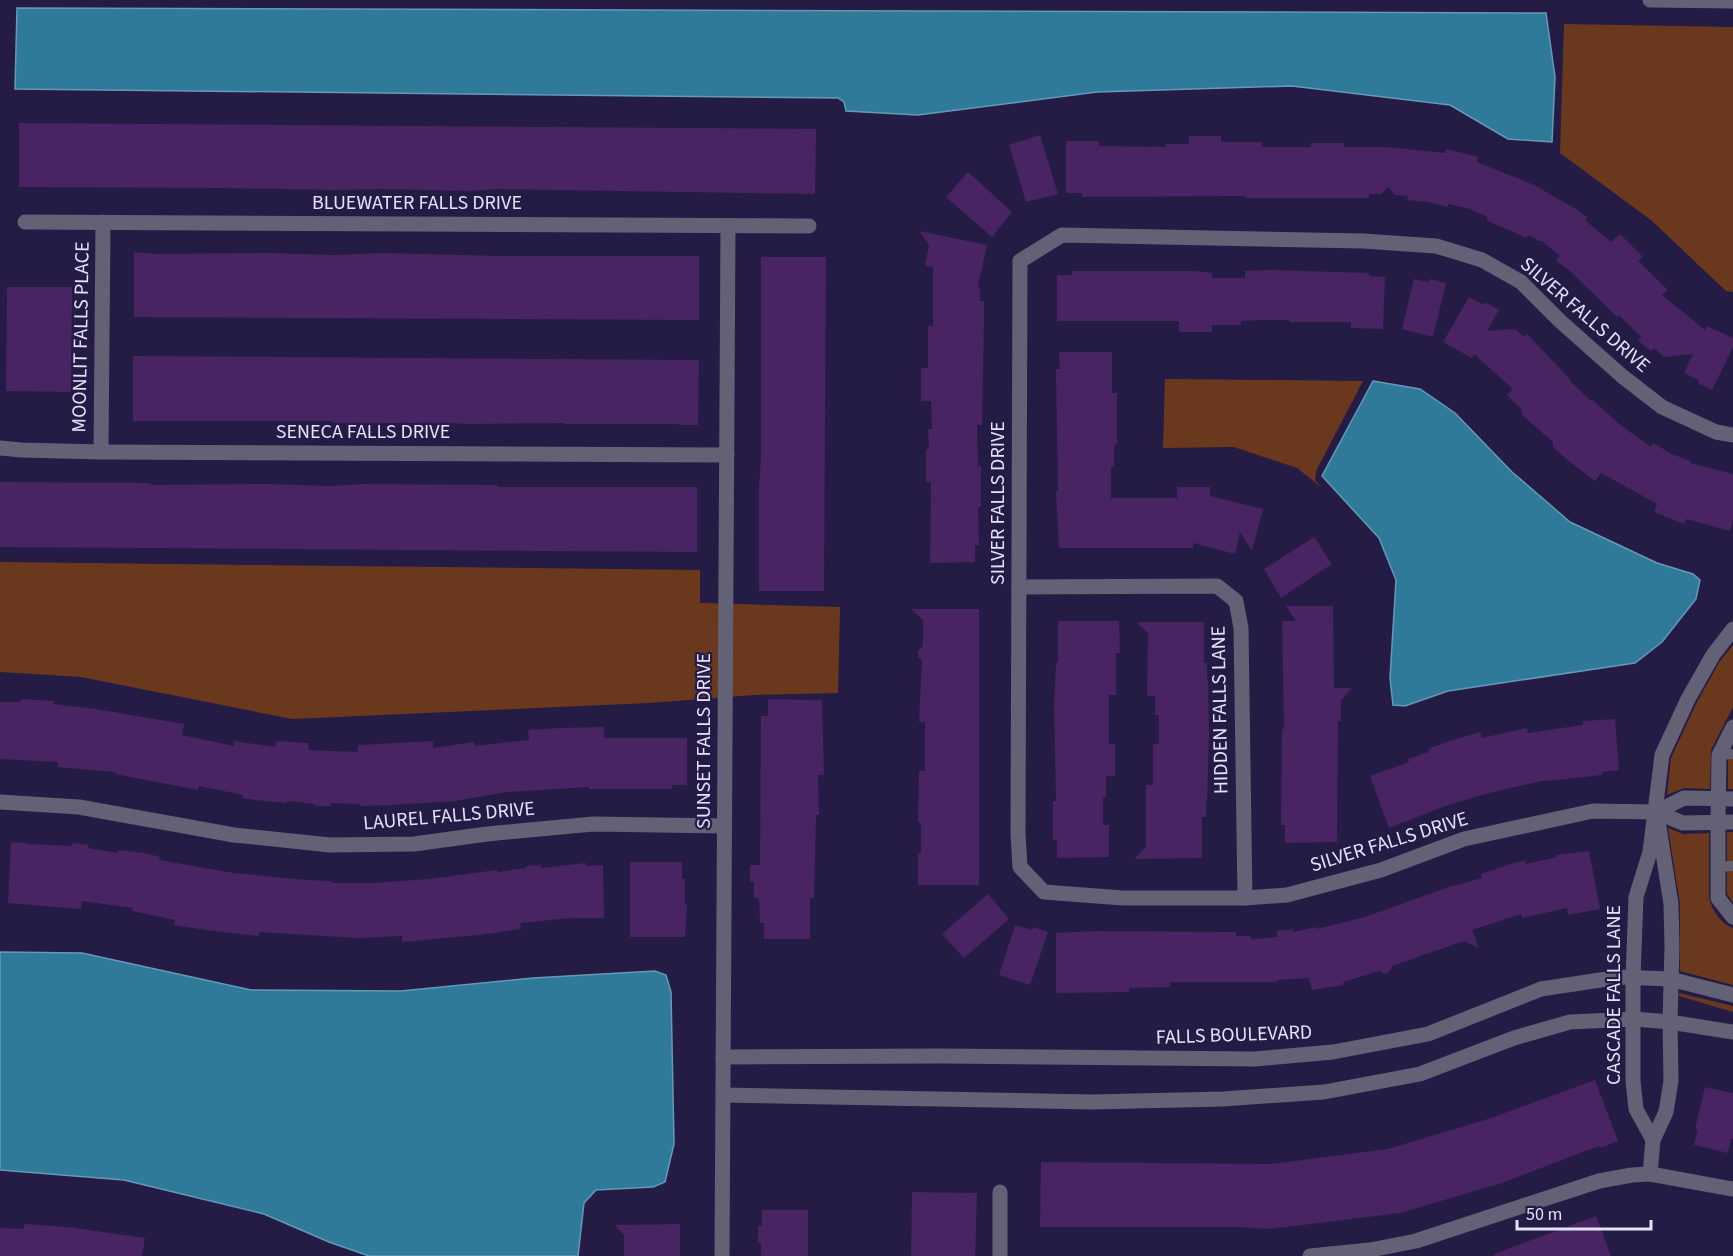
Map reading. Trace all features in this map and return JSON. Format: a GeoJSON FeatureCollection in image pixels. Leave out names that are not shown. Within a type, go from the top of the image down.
{"type":"FeatureCollection","features":[{"type":"Feature","properties":{"kind":"street"},"geometry":{"type":"LineString","coordinates":[[1650,0],[1733,1]]}},
{"type":"Feature","properties":{"kind":"street","name":"BLUEWATER FALLS DRIVE"},"geometry":{"type":"LineString","coordinates":[[25,222],[809,226]]}},
{"type":"Feature","properties":{"kind":"street","name":"MOONLIT FALLS PLACE"},"geometry":{"type":"LineString","coordinates":[[101,452],[103,222]]}},
{"type":"Feature","properties":{"kind":"street","name":"SUNSET FALLS DRIVE"},"geometry":{"type":"LineString","coordinates":[[722,1256],[728,226]]}},
{"type":"Feature","properties":{"kind":"street","name":"SILVER FALLS DRIVE"},"geometry":{"type":"LineString","coordinates":[[1656,812],[1593,811],[1528,824],[1464,839],[1381,870],[1287,895],[1245,898],[1123,898],[1044,892],[1020,867],[1018,834],[1020,261],[1062,235],[1363,241],[1436,246],[1482,260],[1521,282],[1560,321],[1622,376],[1662,407],[1716,432],[1733,435]]}},
{"type":"Feature","properties":{"kind":"street","name":"SENECA FALLS DRIVE"},"geometry":{"type":"LineString","coordinates":[[0,448],[101,452],[727,455]]}},
{"type":"Feature","properties":{"kind":"street","name":"HIDDEN FALLS LANE"},"geometry":{"type":"LineString","coordinates":[[1019,587],[1217,586],[1236,601],[1241,628],[1245,898]]}},
{"type":"Feature","properties":{"kind":"street","name":"CASCADE FALLS LANE"},"geometry":{"type":"LineString","coordinates":[[1653,1140],[1636,1109],[1633,1081],[1636,897],[1650,852],[1662,755],[1688,699],[1713,655],[1733,629]]}},
{"type":"Feature","properties":{"kind":"street"},"geometry":{"type":"LineString","coordinates":[[1733,727],[1726,755],[1726,866],[1718,898],[1733,917]]}},
{"type":"Feature","properties":{"kind":"street"},"geometry":{"type":"LineString","coordinates":[[1656,812],[1684,798],[1726,799]]}},
{"type":"Feature","properties":{"kind":"street","name":"LAUREL FALLS DRIVE"},"geometry":{"type":"LineString","coordinates":[[0,802],[79,807],[234,835],[330,845],[414,844],[487,834],[593,824],[724,826]]}},
{"type":"Feature","properties":{"kind":"street"},"geometry":{"type":"LineString","coordinates":[[1656,812],[1683,823],[1726,822]]}},
{"type":"Feature","properties":{"kind":"street","name":"CASCADE FALLS LANE"},"geometry":{"type":"LineString","coordinates":[[1650,1174],[1653,1140],[1666,1112],[1671,1081],[1671,904],[1656,812]]}},
{"type":"Feature","properties":{"kind":"street","name":"FALLS BOULEVARD"},"geometry":{"type":"LineString","coordinates":[[723,1058],[942,1056],[1255,1059],[1333,1052],[1428,1034],[1541,989],[1620,977],[1670,980],[1733,995]]}},
{"type":"Feature","properties":{"kind":"street"},"geometry":{"type":"LineString","coordinates":[[724,1095],[1091,1102],[1223,1099],[1324,1092],[1420,1074],[1514,1038],[1570,1022],[1634,1019],[1733,1032]]}},
{"type":"Feature","properties":{"kind":"street"},"geometry":{"type":"LineString","coordinates":[[1310,1256],[1370,1250],[1416,1241],[1599,1181],[1650,1174],[1733,1189]]}},
{"type":"Feature","properties":{"kind":"street"},"geometry":{"type":"LineString","coordinates":[[1000,1192],[1000,1256]]}},
{"type":"Feature","properties":{"kind":"shaded area"},"geometry":{"type":"Polygon","coordinates":[[[1564,24],[1733,27],[1733,292],[1726,291],[1651,220],[1560,153],[1564,24]]]}},
{"type":"Feature","properties":{"kind":"shaded area"},"geometry":{"type":"Polygon","coordinates":[[[1165,379],[1363,381],[1316,471],[1315,480],[1321,487],[1297,468],[1234,447],[1163,448],[1165,379]]]}},
{"type":"Feature","properties":{"kind":"shaded area"},"geometry":{"type":"Polygon","coordinates":[[[0,562],[700,570],[700,603],[840,607],[838,693],[754,695],[649,703],[292,719],[81,677],[0,672],[0,562]]]}},
{"type":"Feature","properties":{"kind":"shaded area"},"geometry":{"type":"Polygon","coordinates":[[[1733,645],[1733,707],[1711,750],[1710,789],[1684,788],[1667,795],[1671,758],[1696,704],[1720,661],[1733,645]]]}},
{"type":"Feature","properties":{"kind":"shaded area"},"geometry":{"type":"Polygon","coordinates":[[[1733,748],[1733,789],[1728,789],[1728,758],[1733,748]]]}},
{"type":"Feature","properties":{"kind":"shaded area"},"geometry":{"type":"Polygon","coordinates":[[[1668,828],[1683,834],[1709,833],[1709,898],[1718,916],[1733,928],[1733,985],[1680,971],[1680,904],[1668,828]]]}},
{"type":"Feature","properties":{"kind":"shaded area"},"geometry":{"type":"Polygon","coordinates":[[[1727,832],[1733,832],[1733,903],[1727,894],[1727,832]]]}},
{"type":"Feature","properties":{"kind":"shaded area"},"geometry":{"type":"Polygon","coordinates":[[[1679,993],[1733,1006],[1733,1012],[1679,996],[1679,993]]]}},
{"type":"Feature","properties":{"kind":"water"},"geometry":{"type":"Polygon","coordinates":[[[17,8],[1546,13],[1555,77],[1552,142],[1508,139],[1450,105],[1292,86],[1097,92],[918,115],[846,111],[844,102],[838,98],[15,89],[17,8]]]}},
{"type":"Feature","properties":{"kind":"water"},"geometry":{"type":"Polygon","coordinates":[[[1373,381],[1420,389],[1455,413],[1512,472],[1570,522],[1657,563],[1693,574],[1700,580],[1696,599],[1662,642],[1635,663],[1448,691],[1405,706],[1393,705],[1390,678],[1396,580],[1379,538],[1322,476],[1373,381]]]}},
{"type":"Feature","properties":{"kind":"water"},"geometry":{"type":"Polygon","coordinates":[[[0,952],[82,953],[251,990],[401,991],[533,978],[655,971],[666,975],[671,992],[674,1144],[665,1182],[653,1187],[596,1190],[584,1203],[578,1256],[369,1256],[329,1242],[264,1214],[124,1180],[0,1170],[0,952]]]}},
{"type":"Feature","properties":{"kind":"building"},"geometry":{"type":"Polygon","coordinates":[[[19,123],[816,129],[815,194],[498,189],[469,191],[19,187],[19,123]]]}},
{"type":"Feature","properties":{"kind":"building"},"geometry":{"type":"Polygon","coordinates":[[[1040,135],[1058,194],[1026,202],[1009,145],[1040,135]]]}},
{"type":"Feature","properties":{"kind":"building"},"geometry":{"type":"Polygon","coordinates":[[[1189,136],[1221,136],[1221,142],[1262,142],[1262,147],[1311,147],[1311,143],[1344,143],[1344,147],[1387,147],[1445,153],[1446,149],[1478,157],[1477,162],[1534,185],[1576,209],[1587,217],[1585,220],[1611,242],[1620,234],[1643,257],[1638,261],[1668,290],[1662,295],[1705,330],[1707,326],[1733,338],[1733,347],[1712,390],[1698,383],[1699,380],[1684,373],[1693,354],[1664,357],[1654,348],[1651,351],[1638,341],[1641,337],[1619,315],[1617,317],[1569,270],[1556,261],[1560,256],[1542,241],[1528,235],[1526,238],[1486,220],[1488,217],[1470,209],[1448,204],[1448,207],[1407,200],[1408,196],[1395,195],[1388,187],[1382,194],[1369,194],[1369,198],[1082,197],[1082,193],[1066,193],[1066,141],[1099,141],[1099,146],[1166,147],[1166,144],[1189,144],[1189,136]]]}},
{"type":"Feature","properties":{"kind":"building"},"geometry":{"type":"Polygon","coordinates":[[[968,172],[1012,212],[992,237],[946,197],[968,172]]]}},
{"type":"Feature","properties":{"kind":"building"},"geometry":{"type":"Polygon","coordinates":[[[919,231],[987,245],[978,286],[980,301],[984,301],[984,318],[982,425],[977,425],[978,466],[981,466],[981,507],[978,507],[979,545],[975,545],[975,562],[930,563],[931,482],[926,482],[926,449],[929,449],[928,429],[932,429],[931,401],[921,401],[921,368],[928,368],[928,326],[933,326],[933,267],[925,266],[929,245],[919,231]]]}},
{"type":"Feature","properties":{"kind":"building"},"geometry":{"type":"Polygon","coordinates":[[[134,252],[153,254],[383,253],[499,256],[699,256],[699,320],[134,317],[134,252]]]}},
{"type":"Feature","properties":{"kind":"building"},"geometry":{"type":"Polygon","coordinates":[[[761,257],[826,257],[824,591],[759,591],[761,257]]]}},
{"type":"Feature","properties":{"kind":"building"},"geometry":{"type":"Polygon","coordinates":[[[1072,271],[1195,271],[1212,273],[1212,278],[1245,278],[1245,271],[1369,273],[1369,276],[1385,277],[1383,329],[1351,328],[1351,322],[1261,320],[1241,321],[1241,325],[1212,325],[1212,332],[1179,332],[1179,321],[1057,321],[1057,275],[1072,275],[1072,271]]]}},
{"type":"Feature","properties":{"kind":"building"},"geometry":{"type":"Polygon","coordinates":[[[1414,279],[1429,282],[1430,279],[1446,283],[1433,337],[1402,329],[1414,279]]]}},
{"type":"Feature","properties":{"kind":"building"},"geometry":{"type":"Polygon","coordinates":[[[7,287],[72,287],[71,392],[6,391],[7,287]]]}},
{"type":"Feature","properties":{"kind":"building"},"geometry":{"type":"Polygon","coordinates":[[[1469,297],[1499,310],[1487,331],[1515,329],[1524,337],[1527,334],[1591,401],[1593,400],[1619,424],[1651,447],[1653,443],[1690,463],[1733,474],[1733,519],[1730,531],[1686,519],[1684,524],[1654,512],[1657,504],[1601,473],[1595,481],[1565,458],[1553,447],[1553,442],[1522,415],[1522,410],[1507,395],[1513,389],[1474,354],[1472,358],[1443,342],[1469,297]]]}},
{"type":"Feature","properties":{"kind":"building"},"geometry":{"type":"Polygon","coordinates":[[[1059,352],[1112,352],[1112,393],[1117,393],[1117,443],[1114,446],[1114,467],[1111,467],[1111,498],[1177,498],[1177,487],[1210,487],[1210,496],[1263,509],[1252,551],[1240,532],[1235,554],[1193,543],[1193,548],[1059,548],[1056,491],[1058,491],[1056,369],[1060,369],[1059,352]]]}},
{"type":"Feature","properties":{"kind":"building"},"geometry":{"type":"Polygon","coordinates":[[[133,356],[699,360],[698,425],[133,421],[133,356]]]}},
{"type":"Feature","properties":{"kind":"building"},"geometry":{"type":"Polygon","coordinates":[[[0,482],[151,483],[151,485],[697,487],[697,552],[0,547],[0,482]]]}},
{"type":"Feature","properties":{"kind":"building"},"geometry":{"type":"Polygon","coordinates":[[[1314,537],[1332,564],[1281,598],[1264,569],[1314,537]]]}},
{"type":"Feature","properties":{"kind":"building"},"geometry":{"type":"Polygon","coordinates":[[[1286,606],[1333,606],[1334,688],[1352,688],[1341,700],[1341,721],[1338,721],[1337,842],[1285,843],[1285,825],[1281,825],[1282,729],[1284,729],[1282,621],[1296,621],[1286,606]]]}},
{"type":"Feature","properties":{"kind":"building"},"geometry":{"type":"Polygon","coordinates":[[[911,609],[979,609],[979,885],[918,885],[918,853],[921,853],[921,824],[918,821],[919,771],[925,771],[925,722],[919,722],[922,660],[918,657],[918,651],[923,646],[923,620],[911,609]]]}},
{"type":"Feature","properties":{"kind":"building"},"geometry":{"type":"Polygon","coordinates":[[[1058,621],[1119,621],[1120,653],[1116,653],[1116,695],[1109,695],[1109,744],[1115,744],[1115,776],[1106,776],[1106,797],[1103,797],[1103,825],[1109,825],[1109,857],[1057,858],[1057,840],[1053,840],[1053,801],[1056,801],[1054,704],[1056,663],[1058,663],[1058,621]]]}},
{"type":"Feature","properties":{"kind":"building"},"geometry":{"type":"Polygon","coordinates":[[[1136,622],[1204,622],[1204,663],[1207,663],[1209,735],[1206,817],[1202,817],[1202,858],[1134,859],[1146,847],[1146,785],[1153,785],[1153,744],[1159,744],[1159,715],[1155,715],[1155,696],[1147,696],[1148,633],[1136,622]]]}},
{"type":"Feature","properties":{"kind":"building"},"geometry":{"type":"Polygon","coordinates":[[[21,699],[54,701],[53,704],[184,724],[182,735],[234,746],[234,741],[275,747],[276,741],[309,743],[308,750],[358,752],[358,745],[433,741],[433,748],[474,742],[475,746],[529,740],[528,730],[604,727],[604,738],[687,738],[687,785],[672,785],[672,789],[589,789],[589,787],[507,792],[455,801],[392,805],[360,806],[360,804],[331,803],[331,806],[315,806],[315,804],[287,801],[287,803],[255,800],[243,798],[243,795],[199,786],[198,790],[115,774],[116,772],[58,767],[58,762],[0,759],[0,702],[21,702],[21,699]]]}},
{"type":"Feature","properties":{"kind":"building"},"geometry":{"type":"Polygon","coordinates":[[[768,699],[822,700],[824,775],[818,775],[819,815],[816,815],[814,898],[810,898],[810,939],[764,939],[764,923],[760,923],[759,898],[754,898],[754,882],[750,882],[750,865],[760,865],[761,716],[768,716],[768,699]]]}},
{"type":"Feature","properties":{"kind":"building"},"geometry":{"type":"Polygon","coordinates":[[[1615,719],[1619,770],[1602,772],[1602,775],[1546,780],[1493,792],[1448,805],[1389,828],[1370,776],[1409,762],[1408,759],[1428,752],[1430,748],[1480,732],[1482,738],[1527,728],[1528,733],[1583,725],[1583,721],[1615,719]]]}},
{"type":"Feature","properties":{"kind":"building"},"geometry":{"type":"Polygon","coordinates":[[[11,842],[89,845],[88,848],[117,853],[118,850],[144,853],[160,857],[159,860],[234,873],[332,881],[332,883],[429,879],[541,865],[541,868],[586,863],[586,866],[603,865],[604,918],[572,918],[520,923],[521,929],[402,942],[402,936],[359,938],[259,932],[259,936],[206,930],[174,925],[175,920],[132,911],[133,908],[82,901],[81,909],[8,903],[11,842]]]}},
{"type":"Feature","properties":{"kind":"building"},"geometry":{"type":"Polygon","coordinates":[[[1589,851],[1600,909],[1568,915],[1567,908],[1522,918],[1521,914],[1472,930],[1479,948],[1464,941],[1392,966],[1389,972],[1384,974],[1379,971],[1343,982],[1344,985],[1312,990],[1309,978],[1277,980],[1277,982],[1170,982],[1170,987],[1129,988],[1129,992],[1056,993],[1056,933],[1236,932],[1236,936],[1249,936],[1253,939],[1277,937],[1277,931],[1293,929],[1293,932],[1317,927],[1317,929],[1365,917],[1454,885],[1482,878],[1481,874],[1516,862],[1525,861],[1526,864],[1557,857],[1557,855],[1589,851]]]}},
{"type":"Feature","properties":{"kind":"building"},"geometry":{"type":"Polygon","coordinates":[[[630,862],[682,862],[682,879],[685,879],[685,904],[687,904],[685,937],[630,937],[630,862]]]}},
{"type":"Feature","properties":{"kind":"building"},"geometry":{"type":"Polygon","coordinates":[[[988,894],[1009,919],[964,958],[942,934],[988,894]]]}},
{"type":"Feature","properties":{"kind":"building"},"geometry":{"type":"Polygon","coordinates":[[[1015,925],[1048,932],[1030,985],[999,975],[1015,925]]]}},
{"type":"Feature","properties":{"kind":"building"},"geometry":{"type":"Polygon","coordinates":[[[1595,1080],[1618,1141],[1502,1183],[1400,1213],[1269,1229],[1040,1227],[1041,1162],[1271,1164],[1388,1149],[1488,1119],[1595,1080]]]}},
{"type":"Feature","properties":{"kind":"building"},"geometry":{"type":"Polygon","coordinates":[[[1705,1087],[1733,1093],[1733,1139],[1731,1139],[1728,1153],[1694,1145],[1698,1129],[1695,1129],[1705,1087]]]}},
{"type":"Feature","properties":{"kind":"building"},"geometry":{"type":"Polygon","coordinates":[[[912,1192],[977,1193],[975,1256],[911,1256],[912,1192]]]}},
{"type":"Feature","properties":{"kind":"building"},"geometry":{"type":"Polygon","coordinates":[[[762,1210],[808,1210],[808,1256],[761,1256],[758,1226],[762,1226],[762,1210]]]}},
{"type":"Feature","properties":{"kind":"building"},"geometry":{"type":"Polygon","coordinates":[[[1596,1216],[1611,1256],[1494,1256],[1494,1254],[1596,1216]]]}},
{"type":"Feature","properties":{"kind":"building"},"geometry":{"type":"Polygon","coordinates":[[[24,1224],[68,1227],[145,1238],[142,1256],[0,1256],[0,1228],[24,1229],[24,1224]]]}},
{"type":"Feature","properties":{"kind":"building"},"geometry":{"type":"Polygon","coordinates":[[[680,1224],[680,1256],[624,1256],[624,1235],[615,1225],[680,1224]]]}}]}
